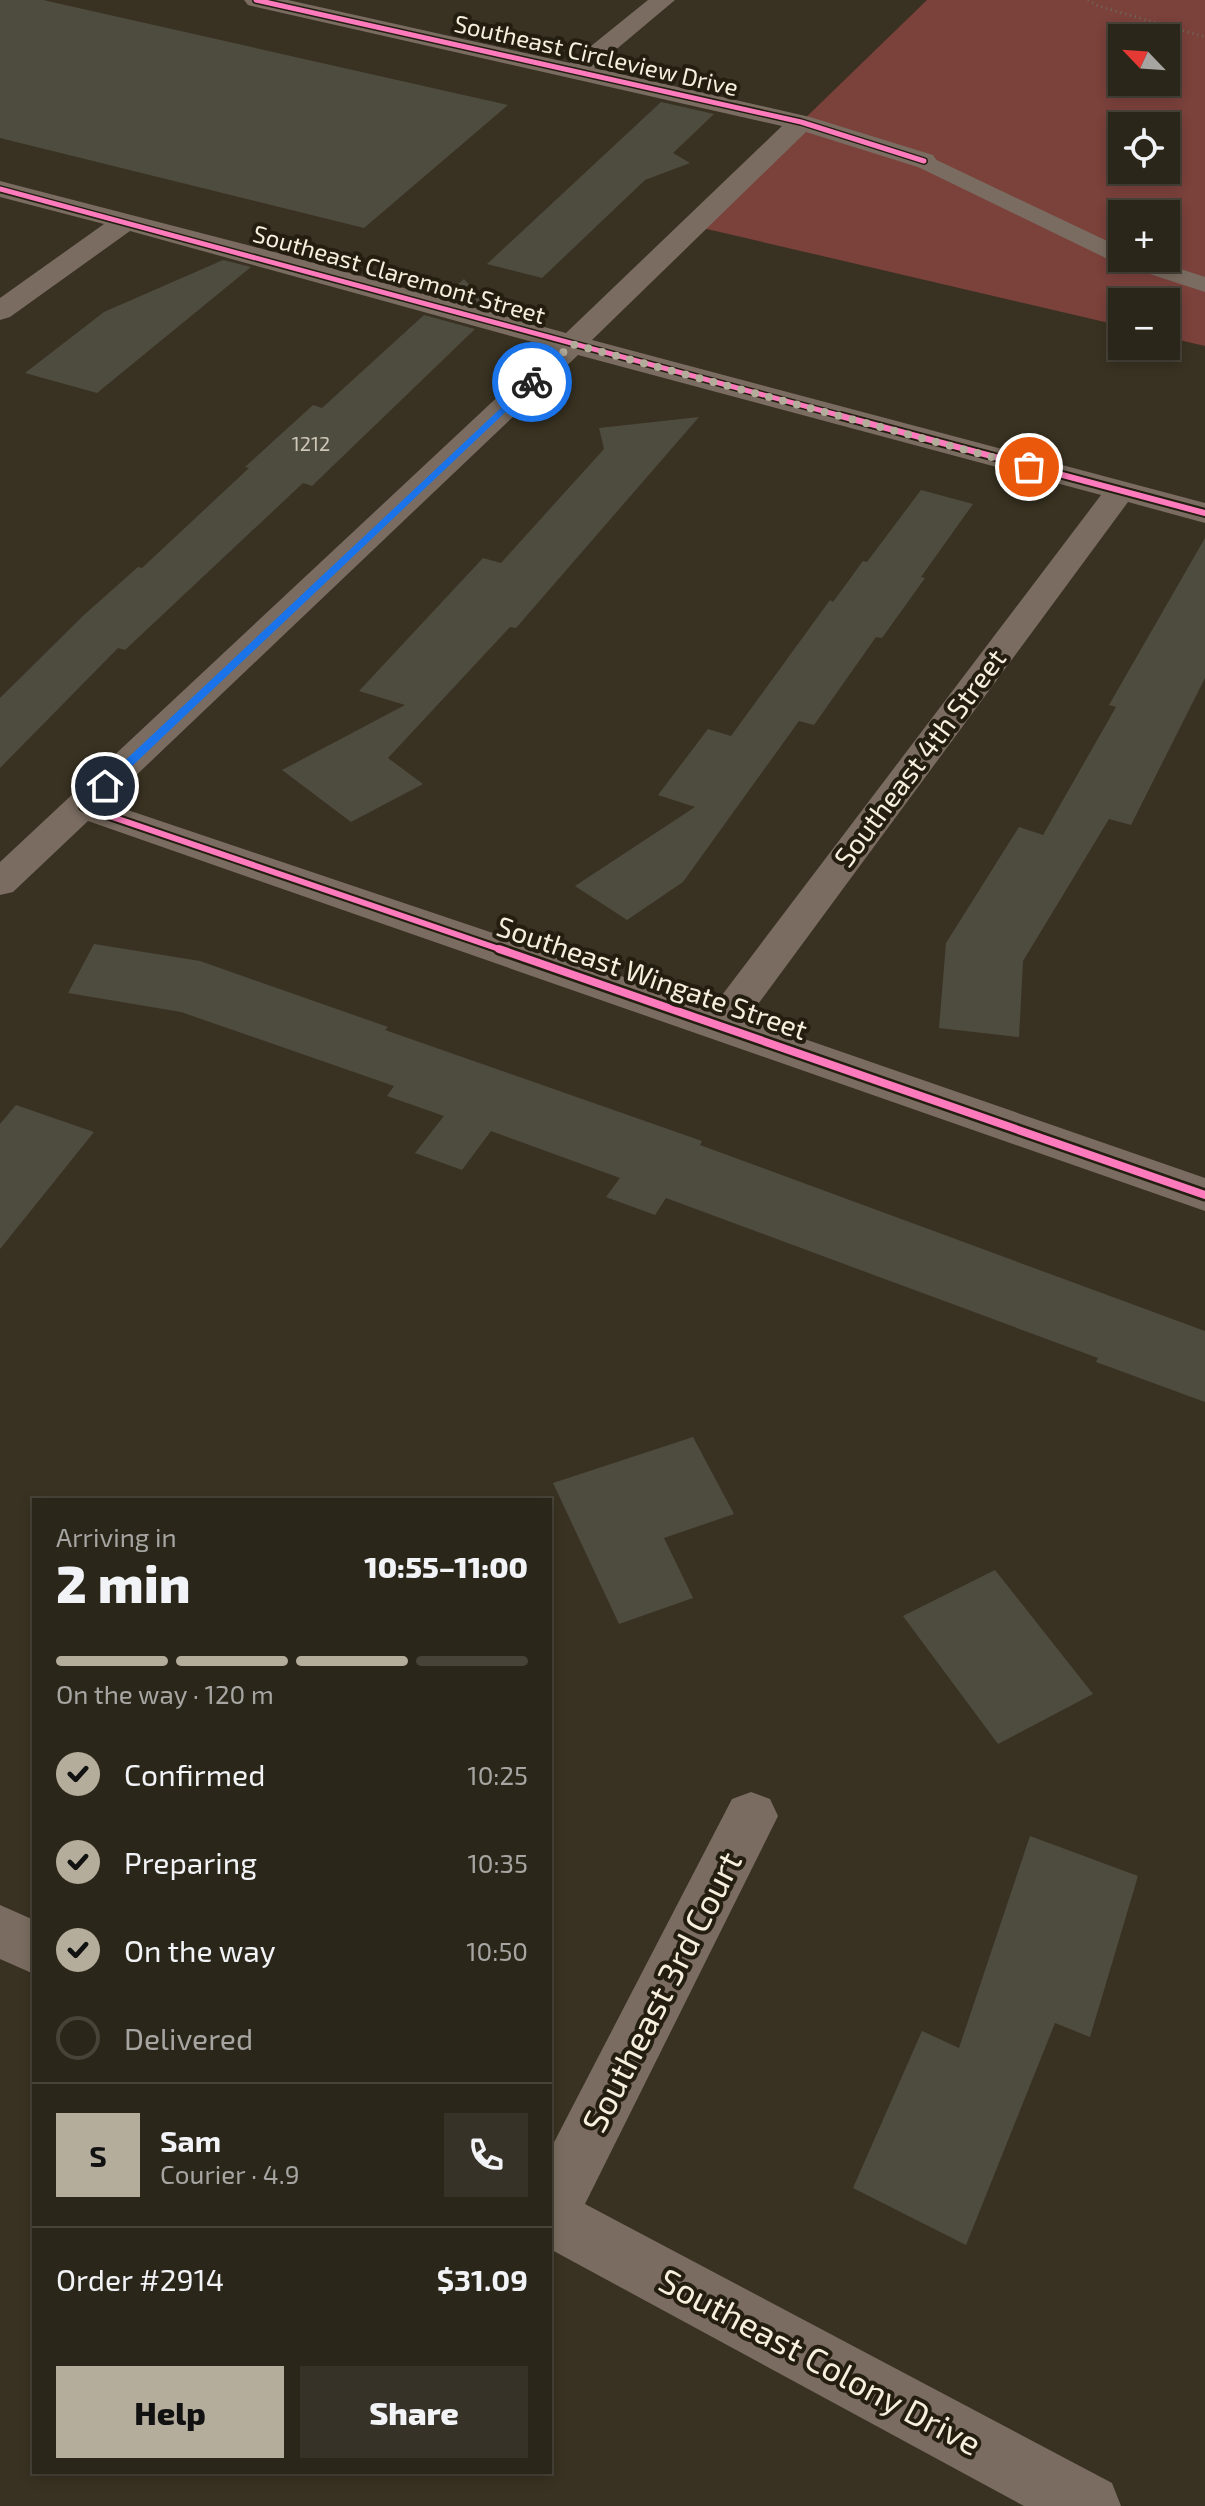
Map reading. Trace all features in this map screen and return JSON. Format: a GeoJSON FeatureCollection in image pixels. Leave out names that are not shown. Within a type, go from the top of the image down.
{"type":"FeatureCollection","features":[{"type":"Feature","properties":{"kind":"street","name":"Southeast Circleview Drive"},"geometry":{"type":"LineString","coordinates":[[256,0],[801,122],[924,161]]}},
{"type":"Feature","properties":{"kind":"street"},"geometry":{"type":"LineString","coordinates":[[575,71],[663,0]]}},
{"type":"Feature","properties":{"kind":"street"},"geometry":{"type":"LineString","coordinates":[[0,883],[572,344],[801,122]]}},
{"type":"Feature","properties":{"kind":"street","name":"Southeast Claremont Street"},"geometry":{"type":"LineString","coordinates":[[0,189],[1205,513]]}},
{"type":"Feature","properties":{"kind":"street"},"geometry":{"type":"LineString","coordinates":[[0,311],[124,223]]}},
{"type":"Feature","properties":{"kind":"street","name":"Southeast 4th Street"},"geometry":{"type":"LineString","coordinates":[[721,1025],[1120,491]]}},
{"type":"Feature","properties":{"kind":"street","name":"Southeast Wingate Street"},"geometry":{"type":"LineString","coordinates":[[83,807],[721,1025],[1205,1195]]}},
{"type":"Feature","properties":{"kind":"street","name":"Southeast 3rd Court"},"geometry":{"type":"LineString","coordinates":[[552,2207],[751,1816]]}},
{"type":"Feature","properties":{"kind":"street"},"geometry":{"type":"LineString","coordinates":[[0,1931],[32,1947]]}},
{"type":"Feature","properties":{"kind":"street","name":"Southeast Colony Drive"},"geometry":{"type":"LineString","coordinates":[[552,2218],[1089,2506]]}},
{"type":"Feature","properties":{"kind":"lane"},"geometry":{"type":"LineString","coordinates":[[924,161],[1108,251]]}},
{"type":"Feature","properties":{"kind":"lane"},"geometry":{"type":"LineString","coordinates":[[1166,272],[1205,285]]}},
{"type":"Feature","properties":{"kind":"path"},"geometry":{"type":"LineString","coordinates":[[1088,0],[1098,6],[1205,37]]}},
{"type":"Feature","properties":{"kind":"shaded area"},"geometry":{"type":"Polygon","coordinates":[[[927,0],[1205,0],[1205,346],[1180,340],[1180,288],[1108,288],[1108,323],[694,226],[927,0]]]}},
{"type":"Feature","properties":{"kind":"building"},"geometry":{"type":"Polygon","coordinates":[[[0,0],[43,0],[508,105],[364,228],[0,138],[0,0]]]}},
{"type":"Feature","properties":{"kind":"building"},"geometry":{"type":"Polygon","coordinates":[[[661,102],[714,114],[673,153],[690,163],[645,180],[542,278],[487,264],[661,102]]]}},
{"type":"Feature","properties":{"kind":"building"},"geometry":{"type":"Polygon","coordinates":[[[223,260],[251,267],[97,393],[25,373],[104,312],[223,260]]]}},
{"type":"Feature","properties":{"kind":"building"},"geometry":{"type":"Polygon","coordinates":[[[464,279],[492,309],[445,296],[464,279]]]}},
{"type":"Feature","properties":{"kind":"building"},"geometry":{"type":"Polygon","coordinates":[[[424,315],[475,329],[312,486],[303,483],[125,650],[118,648],[0,768],[0,698],[84,615],[138,567],[142,568],[313,405],[322,408],[424,315]]]}},
{"type":"Feature","properties":{"kind":"building"},"geometry":{"type":"Polygon","coordinates":[[[699,417],[516,628],[510,627],[388,758],[423,784],[351,822],[282,770],[405,705],[359,691],[483,558],[501,563],[604,449],[599,428],[699,417]]]}},
{"type":"Feature","properties":{"kind":"building"},"geometry":{"type":"Polygon","coordinates":[[[921,490],[973,504],[882,638],[876,637],[814,725],[799,721],[683,882],[627,920],[575,886],[695,807],[658,795],[708,729],[731,736],[830,600],[833,602],[863,561],[867,562],[921,490]]]}},
{"type":"Feature","properties":{"kind":"building"},"geometry":{"type":"Polygon","coordinates":[[[1205,538],[1205,678],[1131,825],[1109,819],[1023,961],[1019,1037],[939,1028],[946,943],[1019,827],[1043,835],[1116,707],[1109,705],[1205,538]]]}},
{"type":"Feature","properties":{"kind":"building"},"geometry":{"type":"Polygon","coordinates":[[[94,944],[200,961],[388,1027],[385,1030],[702,1141],[700,1145],[1205,1331],[1205,1402],[1096,1362],[1098,1358],[666,1198],[655,1215],[606,1197],[620,1178],[491,1131],[462,1170],[415,1153],[444,1116],[387,1096],[394,1086],[181,1012],[68,993],[94,944]]]}},
{"type":"Feature","properties":{"kind":"building"},"geometry":{"type":"Polygon","coordinates":[[[16,1105],[94,1132],[0,1249],[0,1124],[16,1105]]]}},
{"type":"Feature","properties":{"kind":"building"},"geometry":{"type":"Polygon","coordinates":[[[693,1437],[734,1514],[664,1538],[693,1598],[619,1624],[553,1483],[693,1437]]]}},
{"type":"Feature","properties":{"kind":"building"},"geometry":{"type":"Polygon","coordinates":[[[995,1570],[1093,1694],[998,1744],[903,1616],[995,1570]]]}},
{"type":"Feature","properties":{"kind":"building"},"geometry":{"type":"Polygon","coordinates":[[[1030,1836],[1138,1876],[1090,2037],[1055,2023],[966,2245],[853,2188],[922,2031],[959,2048],[1030,1836]]]}},
{"type":"Feature","properties":{"kind":"cycle path"},"geometry":{"type":"LineString","coordinates":[[256,0],[801,122],[924,161]]}},
{"type":"Feature","properties":{"kind":"cycle path"},"geometry":{"type":"LineString","coordinates":[[0,189],[1205,513]]}},
{"type":"Feature","properties":{"kind":"cycle path"},"geometry":{"type":"LineString","coordinates":[[83,807],[721,1025],[1205,1195]]}},
{"type":"Feature","properties":{"kind":"way so far"},"geometry":{"type":"LineString","coordinates":[[532,382],[572,344],[1029,467]]}},
{"type":"Feature","properties":{"kind":"route"},"geometry":{"type":"LineString","coordinates":[[105,786],[532,382]]}}]}
